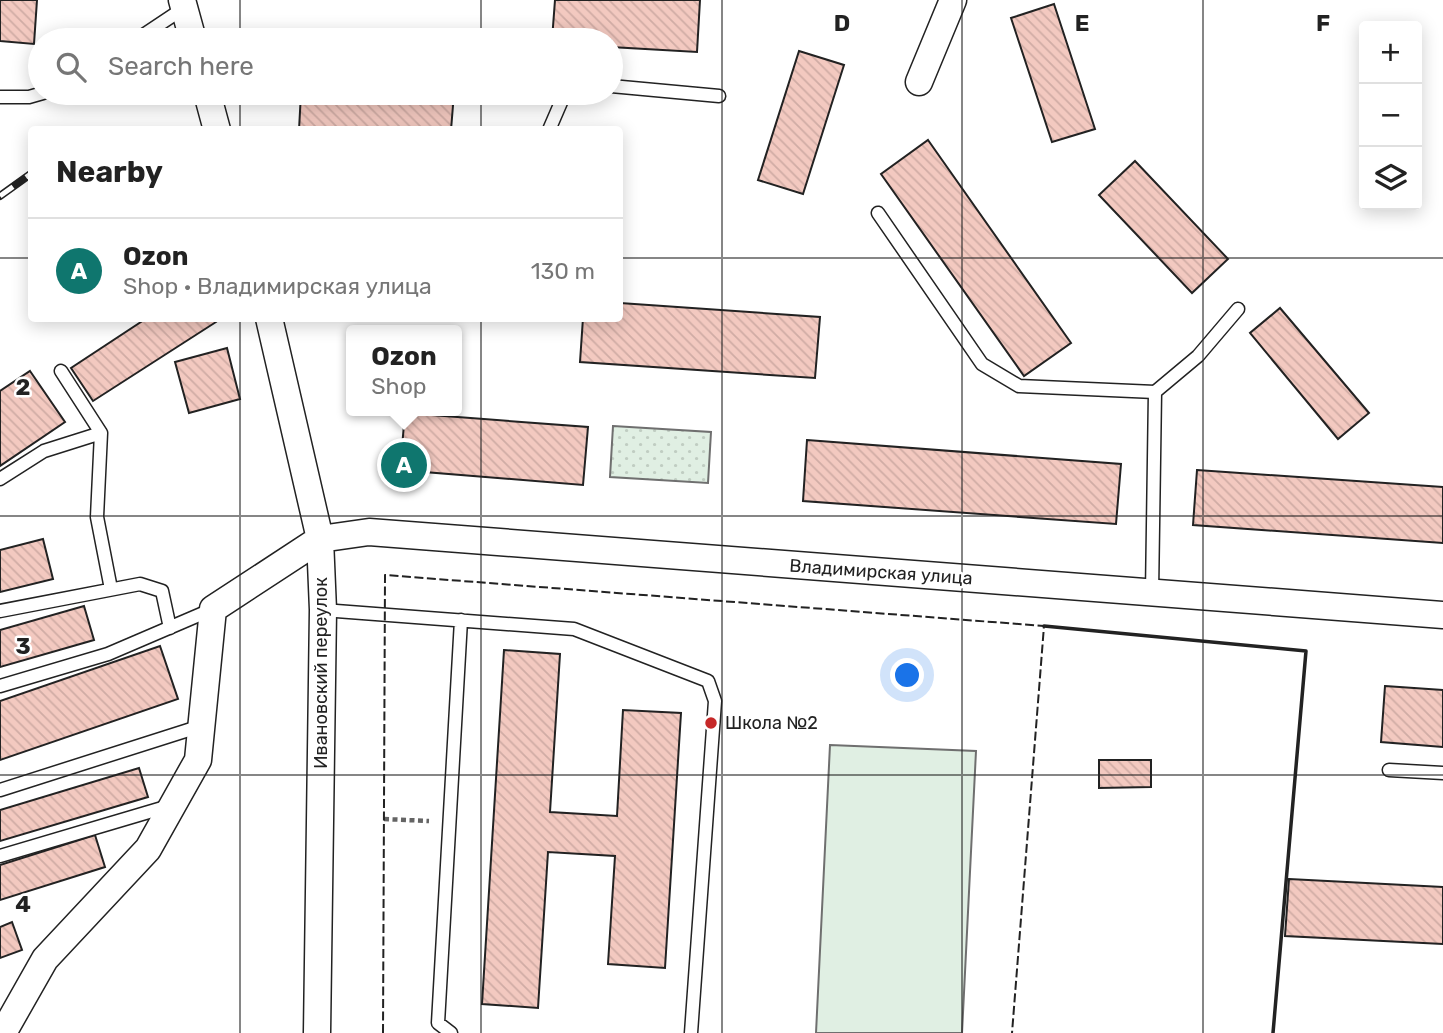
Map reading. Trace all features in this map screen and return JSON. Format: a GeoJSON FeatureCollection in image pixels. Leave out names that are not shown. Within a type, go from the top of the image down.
{"type":"FeatureCollection","features":[{"type":"Feature","properties":{"kind":"street"},"geometry":{"type":"LineString","coordinates":[[919,82],[953,0]]}},
{"type":"Feature","properties":{"kind":"street"},"geometry":{"type":"LineString","coordinates":[[183,4],[189,28]]}},
{"type":"Feature","properties":{"kind":"street"},"geometry":{"type":"LineString","coordinates":[[210,105],[216,126]]}},
{"type":"Feature","properties":{"kind":"street","name":"Ивановский переулок"},"geometry":{"type":"LineString","coordinates":[[270,322],[320,539],[324,610],[317,1033]]}},
{"type":"Feature","properties":{"kind":"street","name":"Владимирская улица"},"geometry":{"type":"LineString","coordinates":[[320,539],[369,532],[1443,615]]}},
{"type":"Feature","properties":{"kind":"street"},"geometry":{"type":"LineString","coordinates":[[3,1033],[45,959],[148,849],[198,760],[213,609],[320,539]]}},
{"type":"Feature","properties":{"kind":"lane"},"geometry":{"type":"LineString","coordinates":[[152,28],[183,4]]}},
{"type":"Feature","properties":{"kind":"lane"},"geometry":{"type":"LineString","coordinates":[[623,87],[719,96]]}},
{"type":"Feature","properties":{"kind":"lane"},"geometry":{"type":"LineString","coordinates":[[0,96],[28,97]]}},
{"type":"Feature","properties":{"kind":"lane"},"geometry":{"type":"LineString","coordinates":[[551,126],[560,105]]}},
{"type":"Feature","properties":{"kind":"lane"},"geometry":{"type":"LineString","coordinates":[[878,213],[982,364],[1019,386],[1155,392],[1198,356],[1238,309]]}},
{"type":"Feature","properties":{"kind":"lane"},"geometry":{"type":"LineString","coordinates":[[61,371],[101,432],[97,517],[111,589]]}},
{"type":"Feature","properties":{"kind":"lane"},"geometry":{"type":"LineString","coordinates":[[1152,593],[1155,392]]}},
{"type":"Feature","properties":{"kind":"lane"},"geometry":{"type":"LineString","coordinates":[[0,479],[44,450],[101,432]]}},
{"type":"Feature","properties":{"kind":"lane"},"geometry":{"type":"LineString","coordinates":[[0,611],[140,584],[162,591],[170,628]]}},
{"type":"Feature","properties":{"kind":"lane"},"geometry":{"type":"LineString","coordinates":[[0,685],[108,654],[213,609]]}},
{"type":"Feature","properties":{"kind":"lane"},"geometry":{"type":"LineString","coordinates":[[324,610],[574,629],[708,681],[715,701],[691,1033]]}},
{"type":"Feature","properties":{"kind":"lane"},"geometry":{"type":"LineString","coordinates":[[451,1033],[438,1023],[461,620]]}},
{"type":"Feature","properties":{"kind":"lane"},"geometry":{"type":"LineString","coordinates":[[0,790],[201,726]]}},
{"type":"Feature","properties":{"kind":"lane"},"geometry":{"type":"LineString","coordinates":[[1389,769],[1443,773]]}},
{"type":"Feature","properties":{"kind":"lane"},"geometry":{"type":"LineString","coordinates":[[0,856],[173,804]]}},
{"type":"Feature","properties":{"kind":"path"},"geometry":{"type":"LineString","coordinates":[[384,819],[449,822]]}},
{"type":"Feature","properties":{"kind":"green space"},"geometry":{"type":"Polygon","coordinates":[[[613,426],[711,432],[708,483],[610,477],[613,426]]]}},
{"type":"Feature","properties":{"kind":"green space"},"geometry":{"type":"Polygon","coordinates":[[[830,745],[976,751],[962,1033],[816,1033],[830,745]]]}},
{"type":"Feature","properties":{"kind":"building"},"geometry":{"type":"Polygon","coordinates":[[[0,0],[37,0],[35,28],[28,28],[28,43],[0,41],[0,0]]]}},
{"type":"Feature","properties":{"kind":"building"},"geometry":{"type":"Polygon","coordinates":[[[555,0],[700,0],[697,52],[623,48],[623,28],[553,28],[555,0]]]}},
{"type":"Feature","properties":{"kind":"building"},"geometry":{"type":"Polygon","coordinates":[[[1054,4],[1095,129],[1052,142],[1011,18],[1054,4]]]}},
{"type":"Feature","properties":{"kind":"building"},"geometry":{"type":"Polygon","coordinates":[[[799,51],[844,65],[803,194],[758,180],[799,51]]]}},
{"type":"Feature","properties":{"kind":"building"},"geometry":{"type":"Polygon","coordinates":[[[300,105],[453,105],[451,126],[299,126],[300,105]]]}},
{"type":"Feature","properties":{"kind":"building"},"geometry":{"type":"Polygon","coordinates":[[[928,140],[1071,343],[1024,376],[881,174],[928,140]]]}},
{"type":"Feature","properties":{"kind":"building"},"geometry":{"type":"Polygon","coordinates":[[[1135,161],[1228,259],[1192,293],[1099,195],[1135,161]]]}},
{"type":"Feature","properties":{"kind":"building"},"geometry":{"type":"Polygon","coordinates":[[[623,303],[820,317],[815,378],[580,362],[583,322],[623,322],[623,303]]]}},
{"type":"Feature","properties":{"kind":"building"},"geometry":{"type":"Polygon","coordinates":[[[1280,308],[1369,413],[1338,439],[1250,333],[1280,308]]]}},
{"type":"Feature","properties":{"kind":"building"},"geometry":{"type":"Polygon","coordinates":[[[141,322],[216,322],[93,401],[71,368],[141,322]]]}},
{"type":"Feature","properties":{"kind":"building"},"geometry":{"type":"Polygon","coordinates":[[[227,348],[240,399],[189,413],[175,362],[227,348]]]}},
{"type":"Feature","properties":{"kind":"building"},"geometry":{"type":"Polygon","coordinates":[[[30,371],[65,422],[0,466],[0,391],[30,371]]]}},
{"type":"Feature","properties":{"kind":"building"},"geometry":{"type":"Polygon","coordinates":[[[405,416],[444,416],[588,427],[583,485],[400,470],[405,416]]]}},
{"type":"Feature","properties":{"kind":"building"},"geometry":{"type":"Polygon","coordinates":[[[807,440],[1121,464],[1116,524],[803,501],[807,440]]]}},
{"type":"Feature","properties":{"kind":"building"},"geometry":{"type":"Polygon","coordinates":[[[1197,470],[1443,487],[1443,543],[1193,525],[1197,470]]]}},
{"type":"Feature","properties":{"kind":"building"},"geometry":{"type":"Polygon","coordinates":[[[43,539],[53,579],[0,592],[0,550],[43,539]]]}},
{"type":"Feature","properties":{"kind":"building"},"geometry":{"type":"Polygon","coordinates":[[[84,606],[94,640],[0,667],[0,630],[84,606]]]}},
{"type":"Feature","properties":{"kind":"building"},"geometry":{"type":"Polygon","coordinates":[[[160,646],[178,699],[0,760],[0,701],[160,646]]]}},
{"type":"Feature","properties":{"kind":"building"},"geometry":{"type":"Polygon","coordinates":[[[504,650],[560,654],[550,812],[617,816],[623,710],[681,713],[665,968],[608,964],[615,856],[548,852],[538,1008],[482,1004],[504,650]]]}},
{"type":"Feature","properties":{"kind":"building"},"geometry":{"type":"Polygon","coordinates":[[[1385,686],[1443,690],[1443,747],[1381,742],[1385,686]]]}},
{"type":"Feature","properties":{"kind":"building"},"geometry":{"type":"Polygon","coordinates":[[[1099,760],[1151,760],[1151,787],[1099,788],[1099,760]]]}},
{"type":"Feature","properties":{"kind":"building"},"geometry":{"type":"Polygon","coordinates":[[[139,768],[148,797],[0,841],[0,810],[139,768]]]}},
{"type":"Feature","properties":{"kind":"building"},"geometry":{"type":"Polygon","coordinates":[[[95,835],[105,867],[0,900],[0,865],[95,835]]]}},
{"type":"Feature","properties":{"kind":"building"},"geometry":{"type":"Polygon","coordinates":[[[1289,879],[1443,887],[1443,944],[1285,936],[1289,879]]]}},
{"type":"Feature","properties":{"kind":"building"},"geometry":{"type":"Polygon","coordinates":[[[12,922],[22,950],[0,958],[0,927],[12,922]]]}},
{"type":"Feature","properties":{"kind":"railway"},"geometry":{"type":"LineString","coordinates":[[0,196],[28,176]]}},
{"type":"Feature","properties":{"kind":"fence"},"geometry":{"type":"LineString","coordinates":[[383,1033],[385,575],[1044,626],[1012,1033]]}},
{"type":"Feature","properties":{"kind":"wall"},"geometry":{"type":"LineString","coordinates":[[1044,626],[1306,651],[1273,1033]]}},
{"type":"Feature","properties":{"kind":"place","name":"Ozon"},"geometry":{"type":"Point","coordinates":[404,465]}},
{"type":"Feature","properties":{"kind":"place","name":"Школа №2"},"geometry":{"type":"Point","coordinates":[711,723]}}]}
